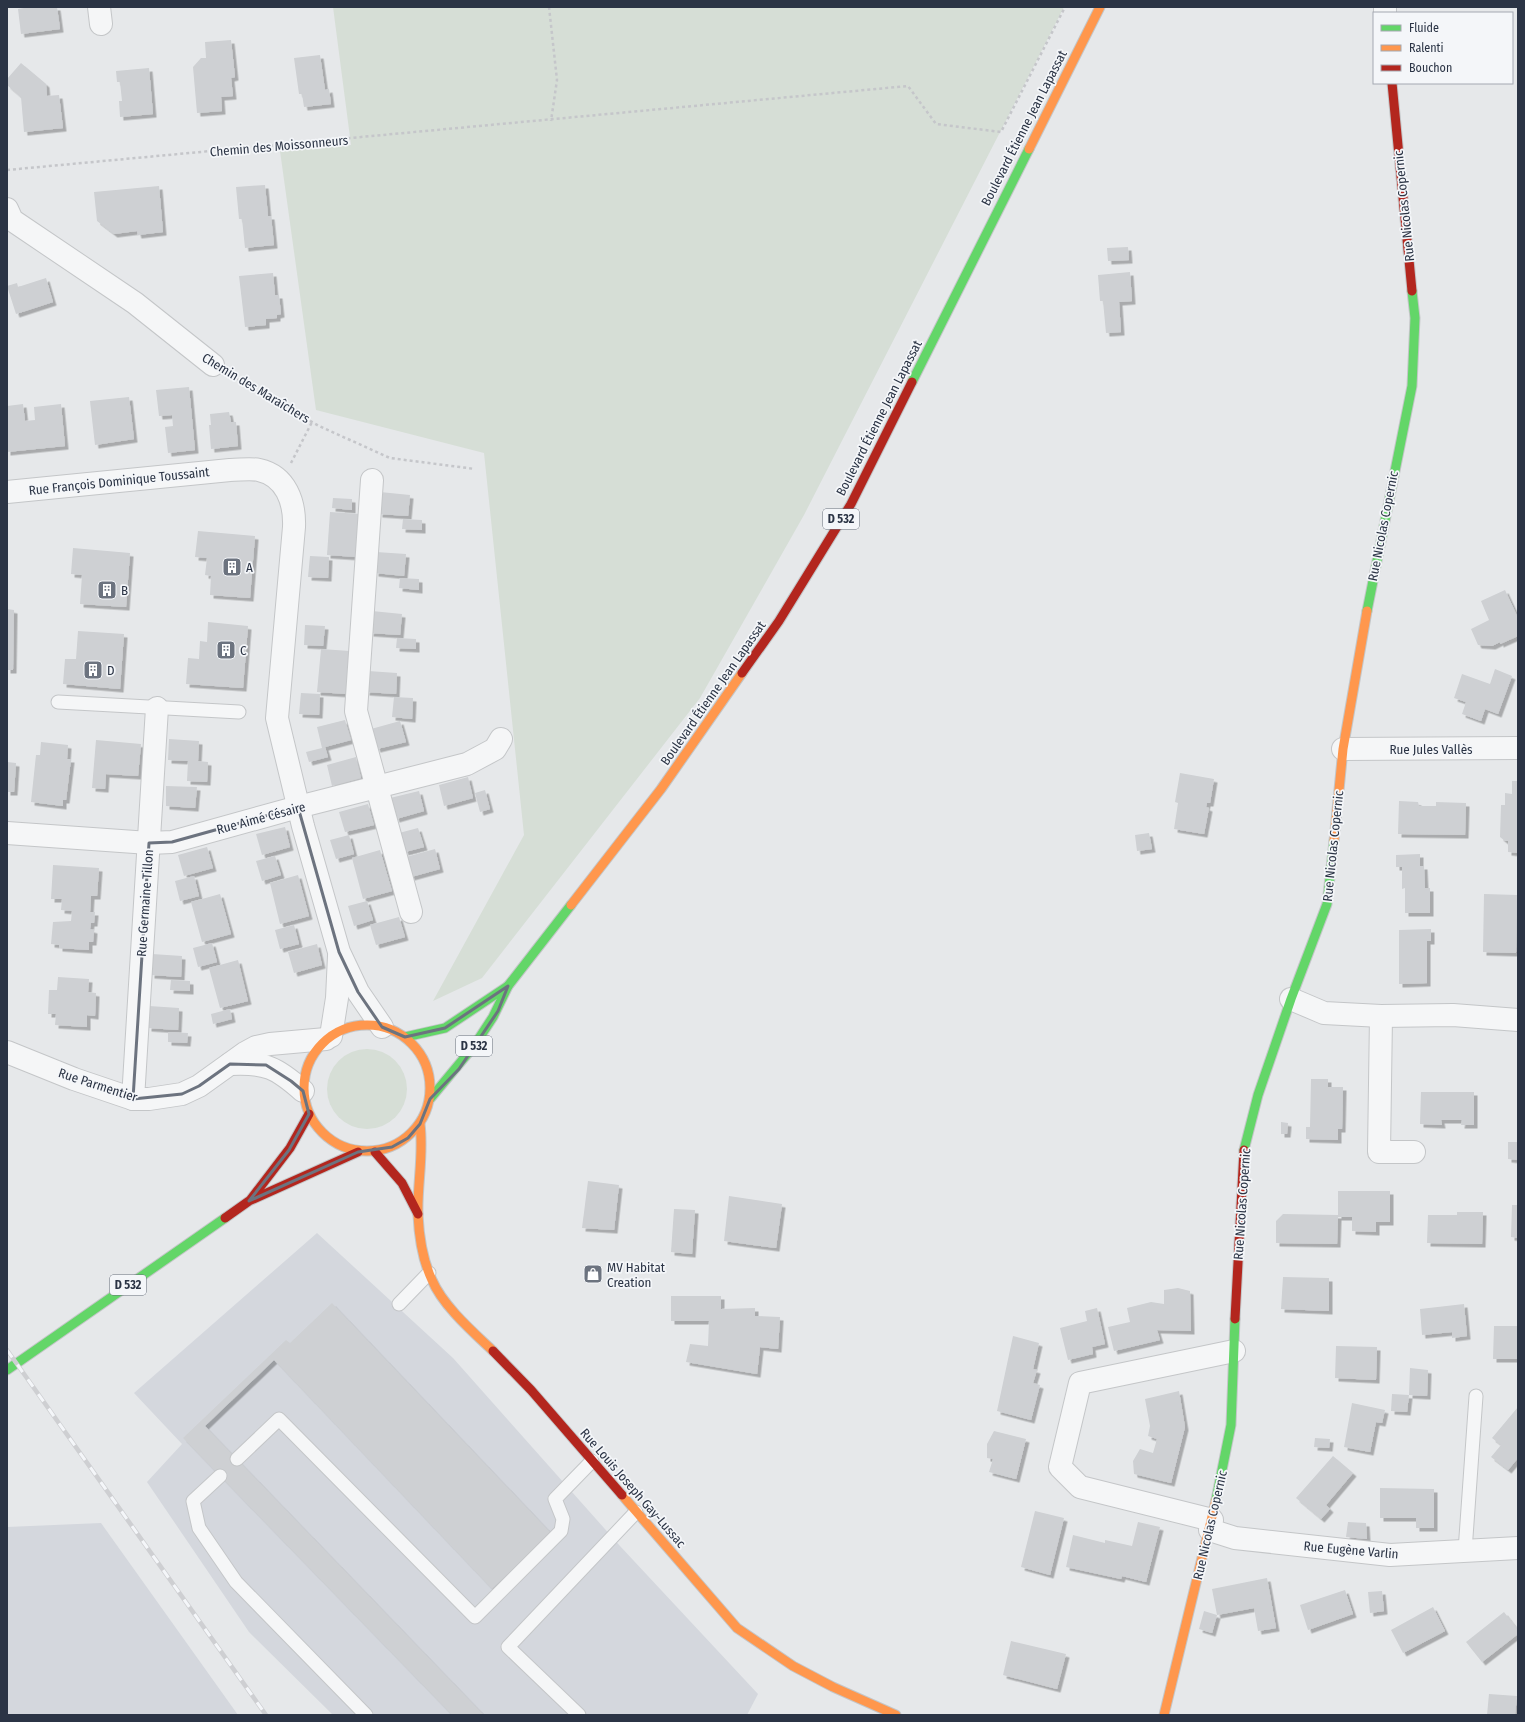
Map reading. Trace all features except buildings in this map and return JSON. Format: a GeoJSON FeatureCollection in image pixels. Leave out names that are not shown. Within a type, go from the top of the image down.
{"type":"FeatureCollection","features":[{"type":"Feature","properties":{"kind":"street","name":"Boulevard Étienne Jean Lapassat"},"geometry":{"type":"LineString","coordinates":[[430,1099],[459,1069],[498,1011],[508,986],[661,789],[779,621],[851,504],[1100,7]]}},
{"type":"Feature","properties":{"kind":"street","name":"Rue Nicolas Copernic"},"geometry":{"type":"LineString","coordinates":[[1164,1715],[1211,1525],[1231,1425],[1244,1151],[1258,1095],[1291,998],[1327,904],[1343,749],[1376,559],[1412,386],[1415,318],[1392,84]]}},
{"type":"Feature","properties":{"kind":"street","name":"Chemin des Maraîchers"},"geometry":{"type":"LineString","coordinates":[[9,217],[135,303],[213,365]]}},
{"type":"Feature","properties":{"kind":"street","name":"Rue François Dominique Toussaint"},"geometry":{"type":"LineString","coordinates":[[7,492],[230,470],[257,470],[267,472],[281,483]]}},
{"type":"Feature","properties":{"kind":"street"},"geometry":{"type":"LineString","coordinates":[[372,480],[356,712],[411,912]]}},
{"type":"Feature","properties":{"kind":"street"},"geometry":{"type":"LineString","coordinates":[[281,483],[289,491],[293,504],[294,522],[277,718],[298,808],[339,952],[358,992],[382,1027]]}},
{"type":"Feature","properties":{"kind":"street","name":"Rue Germaine Tillon"},"geometry":{"type":"LineString","coordinates":[[133,1099],[157,708]]}},
{"type":"Feature","properties":{"kind":"street","name":"Rue Aimé Césaire"},"geometry":{"type":"LineString","coordinates":[[7,833],[149,843],[172,842],[467,764],[495,749],[502,739]]}},
{"type":"Feature","properties":{"kind":"street","name":"Rue Jules Vallès"},"geometry":{"type":"LineString","coordinates":[[1343,749],[1518,748]]}},
{"type":"Feature","properties":{"kind":"street"},"geometry":{"type":"LineString","coordinates":[[329,1038],[337,998],[339,952]]}},
{"type":"Feature","properties":{"kind":"street","name":"Boulevard Étienne Jean Lapassat"},"geometry":{"type":"LineString","coordinates":[[405,1037],[450,1025],[508,986]]}},
{"type":"Feature","properties":{"kind":"street"},"geometry":{"type":"LineString","coordinates":[[1291,998],[1324,1013],[1381,1016],[1453,1016],[1518,1020]]}},
{"type":"Feature","properties":{"kind":"street"},"geometry":{"type":"LineString","coordinates":[[1381,1016],[1379,1152],[1414,1152]]}},
{"type":"Feature","properties":{"kind":"street"},"geometry":{"type":"LineString","coordinates":[[368,1025],[382,1027],[405,1037],[417,1050],[426,1065],[430,1082],[430,1099],[426,1112],[420,1124],[408,1138],[392,1147],[375,1152],[358,1152],[338,1145],[320,1132],[309,1114],[303,1091],[306,1072],[314,1054],[329,1038],[342,1030],[355,1026],[368,1025]]}},
{"type":"Feature","properties":{"kind":"street","name":"Rue Parmentier"},"geometry":{"type":"LineString","coordinates":[[7,1052],[74,1079],[133,1099],[164,1098],[182,1094],[200,1086],[256,1047],[270,1044],[329,1038]]}},
{"type":"Feature","properties":{"kind":"street"},"geometry":{"type":"LineString","coordinates":[[230,1064],[246,1063],[266,1065],[284,1075],[303,1091]]}},
{"type":"Feature","properties":{"kind":"street","name":"D 532"},"geometry":{"type":"LineString","coordinates":[[249,1201],[289,1150],[301,1132],[309,1114]]}},
{"type":"Feature","properties":{"kind":"street","name":"Rue Louis Joseph Gay-Lussac"},"geometry":{"type":"LineString","coordinates":[[420,1124],[422,1141],[418,1215],[424,1257],[432,1281],[454,1312],[531,1390],[737,1628],[762,1648],[809,1675],[891,1714]]}},
{"type":"Feature","properties":{"kind":"street","name":"D 532"},"geometry":{"type":"LineString","coordinates":[[7,1370],[249,1201],[358,1152]]}},
{"type":"Feature","properties":{"kind":"street","name":"Rue Louis Joseph Gay-Lussac"},"geometry":{"type":"LineString","coordinates":[[375,1152],[402,1183],[418,1215]]}},
{"type":"Feature","properties":{"kind":"street","name":"Rue Eugène Varlin"},"geometry":{"type":"LineString","coordinates":[[1234,1351],[1080,1383],[1060,1467],[1080,1487],[1211,1525],[1235,1538],[1390,1555],[1518,1548]]}},
{"type":"Feature","properties":{"kind":"lane"},"geometry":{"type":"LineString","coordinates":[[58,702],[239,712]]}},
{"type":"Feature","properties":{"kind":"lane"},"geometry":{"type":"LineString","coordinates":[[399,1304],[429,1273]]}},
{"type":"Feature","properties":{"kind":"lane"},"geometry":{"type":"LineString","coordinates":[[1465,1551],[1476,1396]]}},
{"type":"Feature","properties":{"kind":"lane"},"geometry":{"type":"LineString","coordinates":[[237,1459],[279,1419],[475,1617],[561,1531],[563,1519],[555,1499],[592,1461]]}},
{"type":"Feature","properties":{"kind":"lane"},"geometry":{"type":"LineString","coordinates":[[220,1476],[193,1501],[199,1528],[236,1582],[366,1715]]}},
{"type":"Feature","properties":{"kind":"lane"},"geometry":{"type":"LineString","coordinates":[[579,1715],[508,1647],[636,1512]]}},
{"type":"Feature","properties":{"kind":"path"},"geometry":{"type":"LineString","coordinates":[[549,7],[557,80],[551,121]]}},
{"type":"Feature","properties":{"kind":"path","name":"Chemin des Moissonneurs"},"geometry":{"type":"LineString","coordinates":[[7,170],[551,121],[908,86],[936,124],[1001,132],[1065,7]]}},
{"type":"Feature","properties":{"kind":"path","name":"Chemin des Maraîchers"},"geometry":{"type":"LineString","coordinates":[[213,365],[312,422],[390,458],[475,469]]}},
{"type":"Feature","properties":{"kind":"path"},"geometry":{"type":"LineString","coordinates":[[281,483],[312,422]]}},
{"type":"Feature","properties":{"kind":"highlighted area"},"geometry":{"type":"Polygon","coordinates":[[[298,807],[339,952],[358,992],[382,1027],[405,1037],[445,1028],[508,986],[498,1011],[459,1069],[430,1099],[420,1124],[408,1138],[392,1147],[358,1152],[249,1201],[289,1150],[309,1114],[303,1091],[291,1081],[266,1065],[230,1064],[199,1086],[182,1094],[133,1099],[149,843],[172,842],[298,807]]]}},
{"type":"Feature","properties":{"kind":"shaded area"},"geometry":{"type":"Polygon","coordinates":[[[333,7],[1064,7],[804,515],[700,698],[482,978],[433,1001],[524,835],[484,453],[316,410],[280,151],[351,145],[333,7]]]}},
{"type":"Feature","properties":{"kind":"shaded area"},"geometry":{"type":"Polygon","coordinates":[[[367,1049],[382,1052],[395,1061],[404,1074],[407,1089],[404,1104],[395,1117],[382,1126],[367,1129],[352,1126],[339,1117],[330,1104],[327,1089],[330,1074],[339,1061],[352,1052],[367,1049]]]}},
{"type":"Feature","properties":{"kind":"shaded area"},"geometry":{"type":"Polygon","coordinates":[[[317,1233],[453,1358],[620,1546],[758,1694],[747,1715],[333,1715],[249,1632],[147,1482],[182,1444],[134,1393],[317,1233]]]}},
{"type":"Feature","properties":{"kind":"shaded area"},"geometry":{"type":"Polygon","coordinates":[[[101,1523],[238,1715],[7,1715],[7,1527],[101,1523]]]}},
{"type":"Feature","properties":{"kind":"railway"},"geometry":{"type":"LineString","coordinates":[[7,1350],[266,1715]]}},
{"type":"Feature","properties":{"kind":"traffic: fast"},"geometry":{"type":"LineString","coordinates":[[912,382],[1029,149]]}},
{"type":"Feature","properties":{"kind":"traffic: fast"},"geometry":{"type":"LineString","coordinates":[[1367,611],[1412,386],[1415,318],[1412,291]]}},
{"type":"Feature","properties":{"kind":"traffic: fast"},"geometry":{"type":"LineString","coordinates":[[1244,1150],[1258,1095],[1291,999],[1327,904],[1334,841]]}},
{"type":"Feature","properties":{"kind":"traffic: fast"},"geometry":{"type":"LineString","coordinates":[[430,1099],[474,1046],[493,1017],[508,986],[571,905]]}},
{"type":"Feature","properties":{"kind":"traffic: fast"},"geometry":{"type":"LineString","coordinates":[[405,1037],[445,1028],[508,986]]}},
{"type":"Feature","properties":{"kind":"traffic: fast"},"geometry":{"type":"LineString","coordinates":[[7,1370],[225,1218]]}},
{"type":"Feature","properties":{"kind":"traffic: fast"},"geometry":{"type":"LineString","coordinates":[[1216,1500],[1231,1425],[1235,1319]]}},
{"type":"Feature","properties":{"kind":"traffic: slow"},"geometry":{"type":"LineString","coordinates":[[1029,149],[1100,7]]}},
{"type":"Feature","properties":{"kind":"traffic: slow"},"geometry":{"type":"LineString","coordinates":[[1334,841],[1343,749],[1367,611]]}},
{"type":"Feature","properties":{"kind":"traffic: slow"},"geometry":{"type":"LineString","coordinates":[[571,905],[661,789],[742,673]]}},
{"type":"Feature","properties":{"kind":"traffic: slow"},"geometry":{"type":"LineString","coordinates":[[361,1025],[373,1025],[391,1029],[412,1043],[426,1064],[430,1088],[426,1112],[412,1133],[391,1147],[373,1151],[361,1151],[343,1147],[322,1133],[308,1112],[304,1094],[304,1082],[308,1064],[322,1043],[343,1029],[361,1025]]}},
{"type":"Feature","properties":{"kind":"traffic: slow"},"geometry":{"type":"LineString","coordinates":[[420,1124],[421,1158],[418,1192],[418,1215],[420,1240],[426,1265],[432,1280],[443,1299],[459,1318],[493,1351]]}},
{"type":"Feature","properties":{"kind":"traffic: slow"},"geometry":{"type":"LineString","coordinates":[[622,1495],[737,1628],[793,1666],[833,1687],[896,1715]]}},
{"type":"Feature","properties":{"kind":"traffic: slow"},"geometry":{"type":"LineString","coordinates":[[1164,1715],[1216,1500]]}},
{"type":"Feature","properties":{"kind":"traffic: jam"},"geometry":{"type":"LineString","coordinates":[[1392,84],[1412,291]]}},
{"type":"Feature","properties":{"kind":"traffic: jam"},"geometry":{"type":"LineString","coordinates":[[742,673],[779,621],[851,504],[912,382]]}},
{"type":"Feature","properties":{"kind":"traffic: jam"},"geometry":{"type":"LineString","coordinates":[[251,1199],[290,1148],[309,1114]]}},
{"type":"Feature","properties":{"kind":"traffic: jam"},"geometry":{"type":"LineString","coordinates":[[1235,1319],[1244,1150]]}},
{"type":"Feature","properties":{"kind":"traffic: jam"},"geometry":{"type":"LineString","coordinates":[[225,1218],[249,1201],[358,1152]]}},
{"type":"Feature","properties":{"kind":"traffic: jam"},"geometry":{"type":"LineString","coordinates":[[375,1152],[402,1183],[418,1214]]}},
{"type":"Feature","properties":{"kind":"traffic: jam"},"geometry":{"type":"LineString","coordinates":[[493,1351],[531,1390],[622,1495]]}},
{"type":"Feature","properties":{"kind":"place","name":"A"},"geometry":{"type":"Point","coordinates":[232,567]}},
{"type":"Feature","properties":{"kind":"place","name":"B"},"geometry":{"type":"Point","coordinates":[107,590]}},
{"type":"Feature","properties":{"kind":"place","name":"C"},"geometry":{"type":"Point","coordinates":[226,650]}},
{"type":"Feature","properties":{"kind":"place","name":"D"},"geometry":{"type":"Point","coordinates":[93,670]}},
{"type":"Feature","properties":{"kind":"place","name":"MV Habitat Creation"},"geometry":{"type":"Point","coordinates":[593,1274]}}]}
